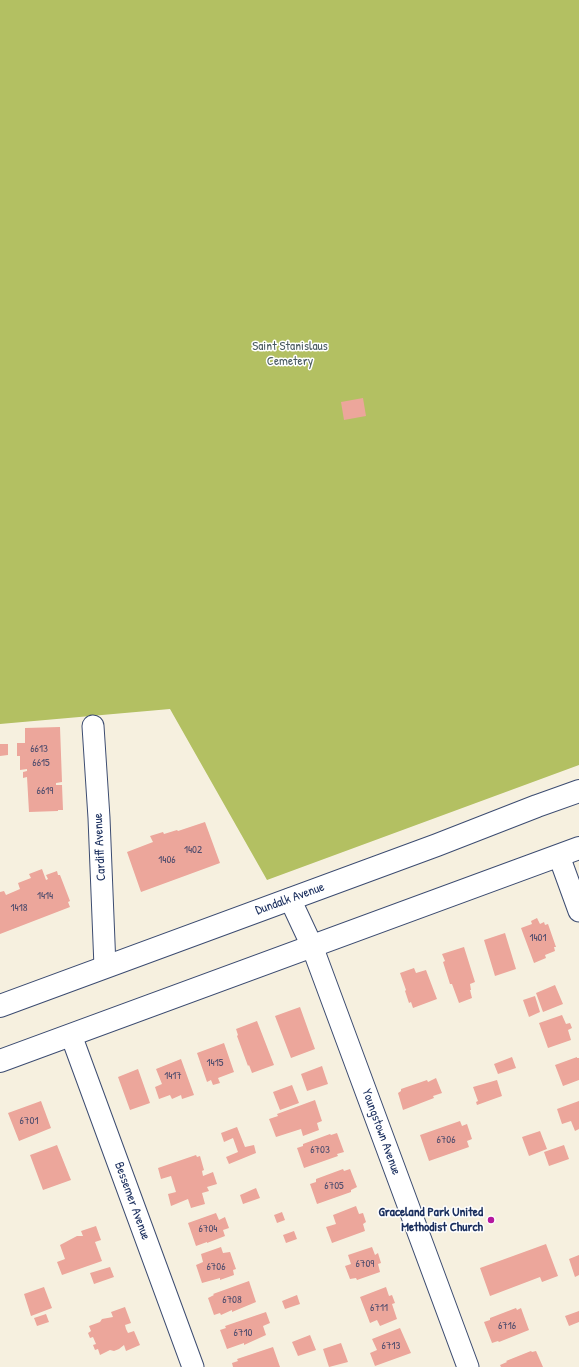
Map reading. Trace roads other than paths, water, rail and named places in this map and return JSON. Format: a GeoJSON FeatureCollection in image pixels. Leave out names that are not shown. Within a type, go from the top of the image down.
{"type":"FeatureCollection","features":[{"type":"Feature","properties":{"kind":"main road","name":"Dundalk Avenue"},"geometry":{"type":"LineString","coordinates":[[0,1006],[579,791]]}},
{"type":"Feature","properties":{"kind":"main road"},"geometry":{"type":"LineString","coordinates":[[0,1062],[569,852]]}},
{"type":"Feature","properties":{"kind":"street","name":"Cardiff Avenue"},"geometry":{"type":"LineString","coordinates":[[93,726],[99,818],[105,967]]}},
{"type":"Feature","properties":{"kind":"street"},"geometry":{"type":"LineString","coordinates":[[569,852],[579,911]]}},
{"type":"Feature","properties":{"kind":"street","name":"Youngstown Avenue"},"geometry":{"type":"LineString","coordinates":[[290,899],[312,946],[468,1367]]}},
{"type":"Feature","properties":{"kind":"street","name":"Bessemer Avenue"},"geometry":{"type":"LineString","coordinates":[[71,1035],[193,1367]]}},
{"type":"Feature","properties":{"kind":"place","name":"Graceland Park United Methodist Church"},"geometry":{"type":"Point","coordinates":[491,1220]}},
{"type":"Feature","properties":{"kind":"park label","name":"Saint Stanislaus Cemetery"},"geometry":{"type":"Point","coordinates":[290,354]}}]}
